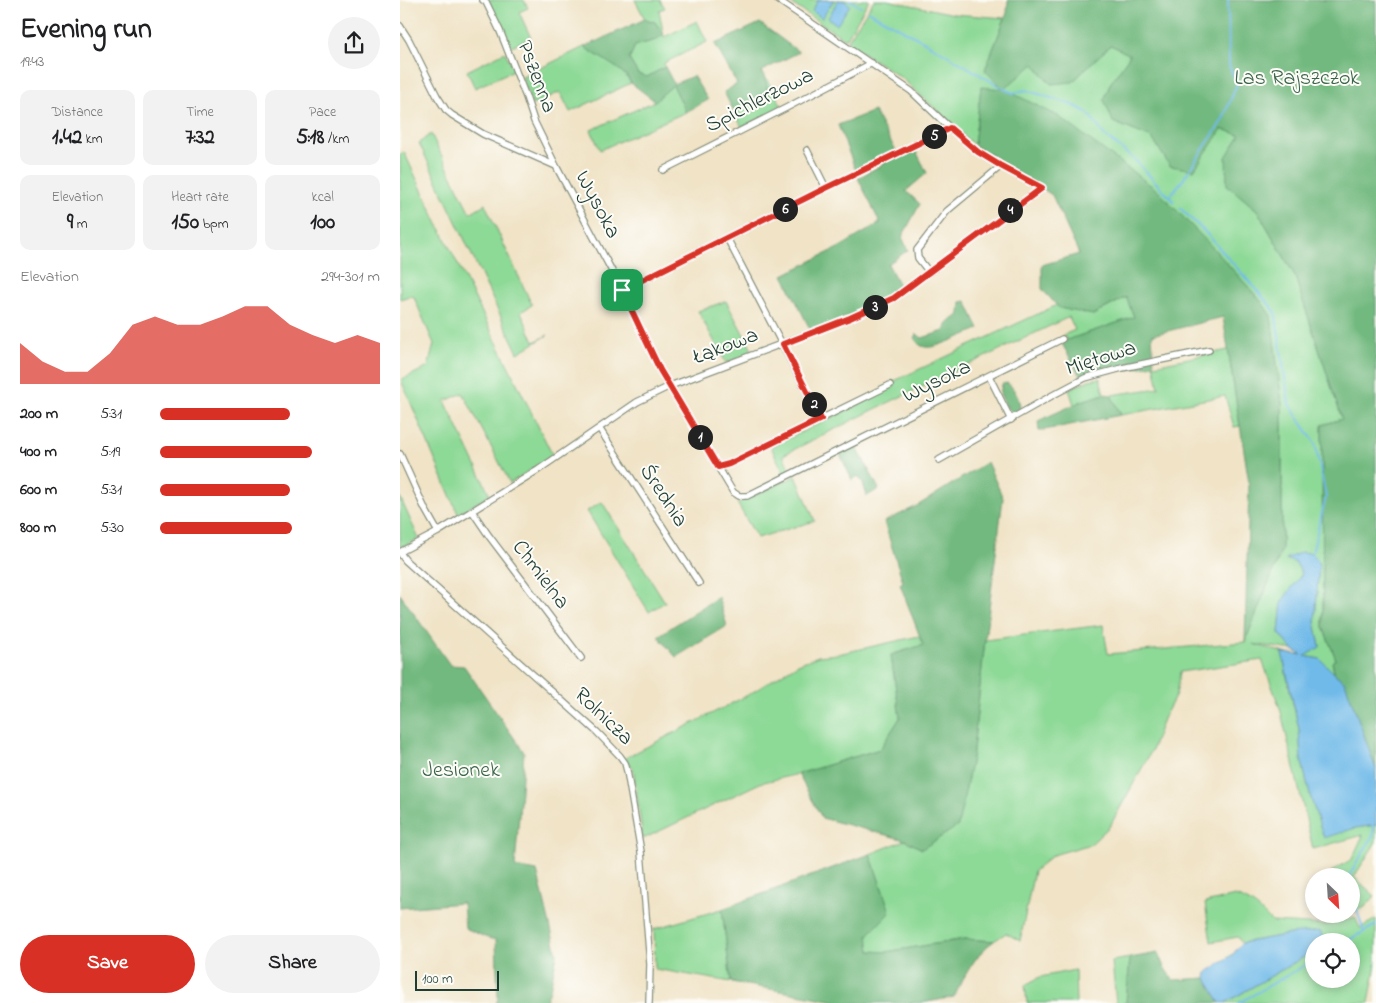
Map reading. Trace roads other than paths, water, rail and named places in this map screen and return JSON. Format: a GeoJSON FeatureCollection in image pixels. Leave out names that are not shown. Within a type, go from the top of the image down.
{"type":"FeatureCollection","features":[{"type":"Feature","properties":{"kind":"street","name":"Pszenna"},"geometry":{"type":"LineString","coordinates":[[483,0],[486,2],[500,31],[534,121],[556,166]]}},
{"type":"Feature","properties":{"kind":"street","name":"Łąkowa"},"geometry":{"type":"LineString","coordinates":[[400,553],[438,532],[538,470],[637,402],[670,386],[783,344],[874,308],[894,298],[1042,188],[978,152],[911,91],[778,0]]}},
{"type":"Feature","properties":{"kind":"street","name":"Wysoka"},"geometry":{"type":"LineString","coordinates":[[400,26],[446,110],[483,134],[556,166],[622,290],[660,370],[733,492],[739,496],[747,496],[1062,339]]}},
{"type":"Feature","properties":{"kind":"street","name":"Spichlerzowa"},"geometry":{"type":"LineString","coordinates":[[663,170],[872,63]]}},
{"type":"Feature","properties":{"kind":"street"},"geometry":{"type":"LineString","coordinates":[[622,290],[950,128]]}},
{"type":"Feature","properties":{"kind":"street"},"geometry":{"type":"LineString","coordinates":[[807,150],[826,188]]}},
{"type":"Feature","properties":{"kind":"street"},"geometry":{"type":"LineString","coordinates":[[929,272],[918,258],[918,250],[947,211],[1001,166]]}},
{"type":"Feature","properties":{"kind":"street"},"geometry":{"type":"LineString","coordinates":[[728,238],[821,419]]}},
{"type":"Feature","properties":{"kind":"street","name":"Miętowa"},"geometry":{"type":"LineString","coordinates":[[940,460],[1085,378],[1122,368],[1209,350]]}},
{"type":"Feature","properties":{"kind":"street","name":"Wysoka"},"geometry":{"type":"LineString","coordinates":[[989,376],[1011,420]]}},
{"type":"Feature","properties":{"kind":"street"},"geometry":{"type":"LineString","coordinates":[[718,467],[729,464],[890,385]]}},
{"type":"Feature","properties":{"kind":"street","name":"Średnia"},"geometry":{"type":"LineString","coordinates":[[599,428],[699,583]]}},
{"type":"Feature","properties":{"kind":"street"},"geometry":{"type":"LineString","coordinates":[[400,454],[438,532]]}},
{"type":"Feature","properties":{"kind":"street","name":"Chmielna"},"geometry":{"type":"LineString","coordinates":[[472,511],[581,658]]}},
{"type":"Feature","properties":{"kind":"street","name":"Rolnicza"},"geometry":{"type":"LineString","coordinates":[[400,553],[406,561],[597,732],[623,760],[627,771],[641,852],[650,964],[649,1003]]}},
{"type":"Feature","properties":{"kind":"water"},"geometry":{"type":"Polygon","coordinates":[[[818,0],[834,0],[822,18],[812,11],[818,0]]]}},
{"type":"Feature","properties":{"kind":"water"},"geometry":{"type":"Polygon","coordinates":[[[838,0],[845,1],[850,5],[837,25],[828,18],[838,0]]]}},
{"type":"Feature","properties":{"kind":"water"},"geometry":{"type":"Polygon","coordinates":[[[1301,552],[1312,553],[1319,563],[1315,622],[1320,647],[1305,656],[1320,659],[1345,682],[1376,769],[1376,825],[1355,828],[1324,838],[1311,799],[1301,758],[1299,729],[1282,653],[1302,655],[1293,650],[1279,633],[1282,601],[1302,574],[1296,563],[1286,559],[1301,552]]]}},
{"type":"Feature","properties":{"kind":"water"},"geometry":{"type":"Polygon","coordinates":[[[1320,931],[1321,933],[1305,933],[1305,956],[1225,1003],[1220,1003],[1206,978],[1207,972],[1233,954],[1242,943],[1290,934],[1320,931]]]}},
{"type":"Feature","properties":{"kind":"waterway"},"geometry":{"type":"LineString","coordinates":[[849,0],[861,7]]}},
{"type":"Feature","properties":{"kind":"waterway"},"geometry":{"type":"LineString","coordinates":[[1169,197],[1182,181],[1222,121],[1237,84],[1229,66],[1228,0]]}},
{"type":"Feature","properties":{"kind":"waterway"},"geometry":{"type":"LineString","coordinates":[[868,11],[1004,89],[1013,93],[1026,90],[1073,105],[1088,113],[1105,136],[1134,159],[1174,202]]}},
{"type":"Feature","properties":{"kind":"waterway"},"geometry":{"type":"LineString","coordinates":[[1180,208],[1207,234],[1275,311],[1289,404],[1315,443],[1326,497],[1312,553]]}},
{"type":"Feature","properties":{"kind":"waterway"},"geometry":{"type":"LineString","coordinates":[[1354,868],[1373,836],[1373,825]]}},
{"type":"Feature","properties":{"kind":"waterway"},"geometry":{"type":"LineString","coordinates":[[1360,920],[1364,932]]}},
{"type":"Feature","properties":{"kind":"waterway"},"geometry":{"type":"LineString","coordinates":[[1360,934],[1376,925]]}},
{"type":"Feature","properties":{"kind":"waterway"},"geometry":{"type":"LineString","coordinates":[[1239,1003],[1305,965]]}},
{"type":"Feature","properties":{"kind":"park label","name":"Las Rajszczok"},"geometry":{"type":"Point","coordinates":[1297,79]}},
{"type":"Feature","properties":{"kind":"park label","name":"Jesionek"},"geometry":{"type":"Point","coordinates":[461,771]}}]}
